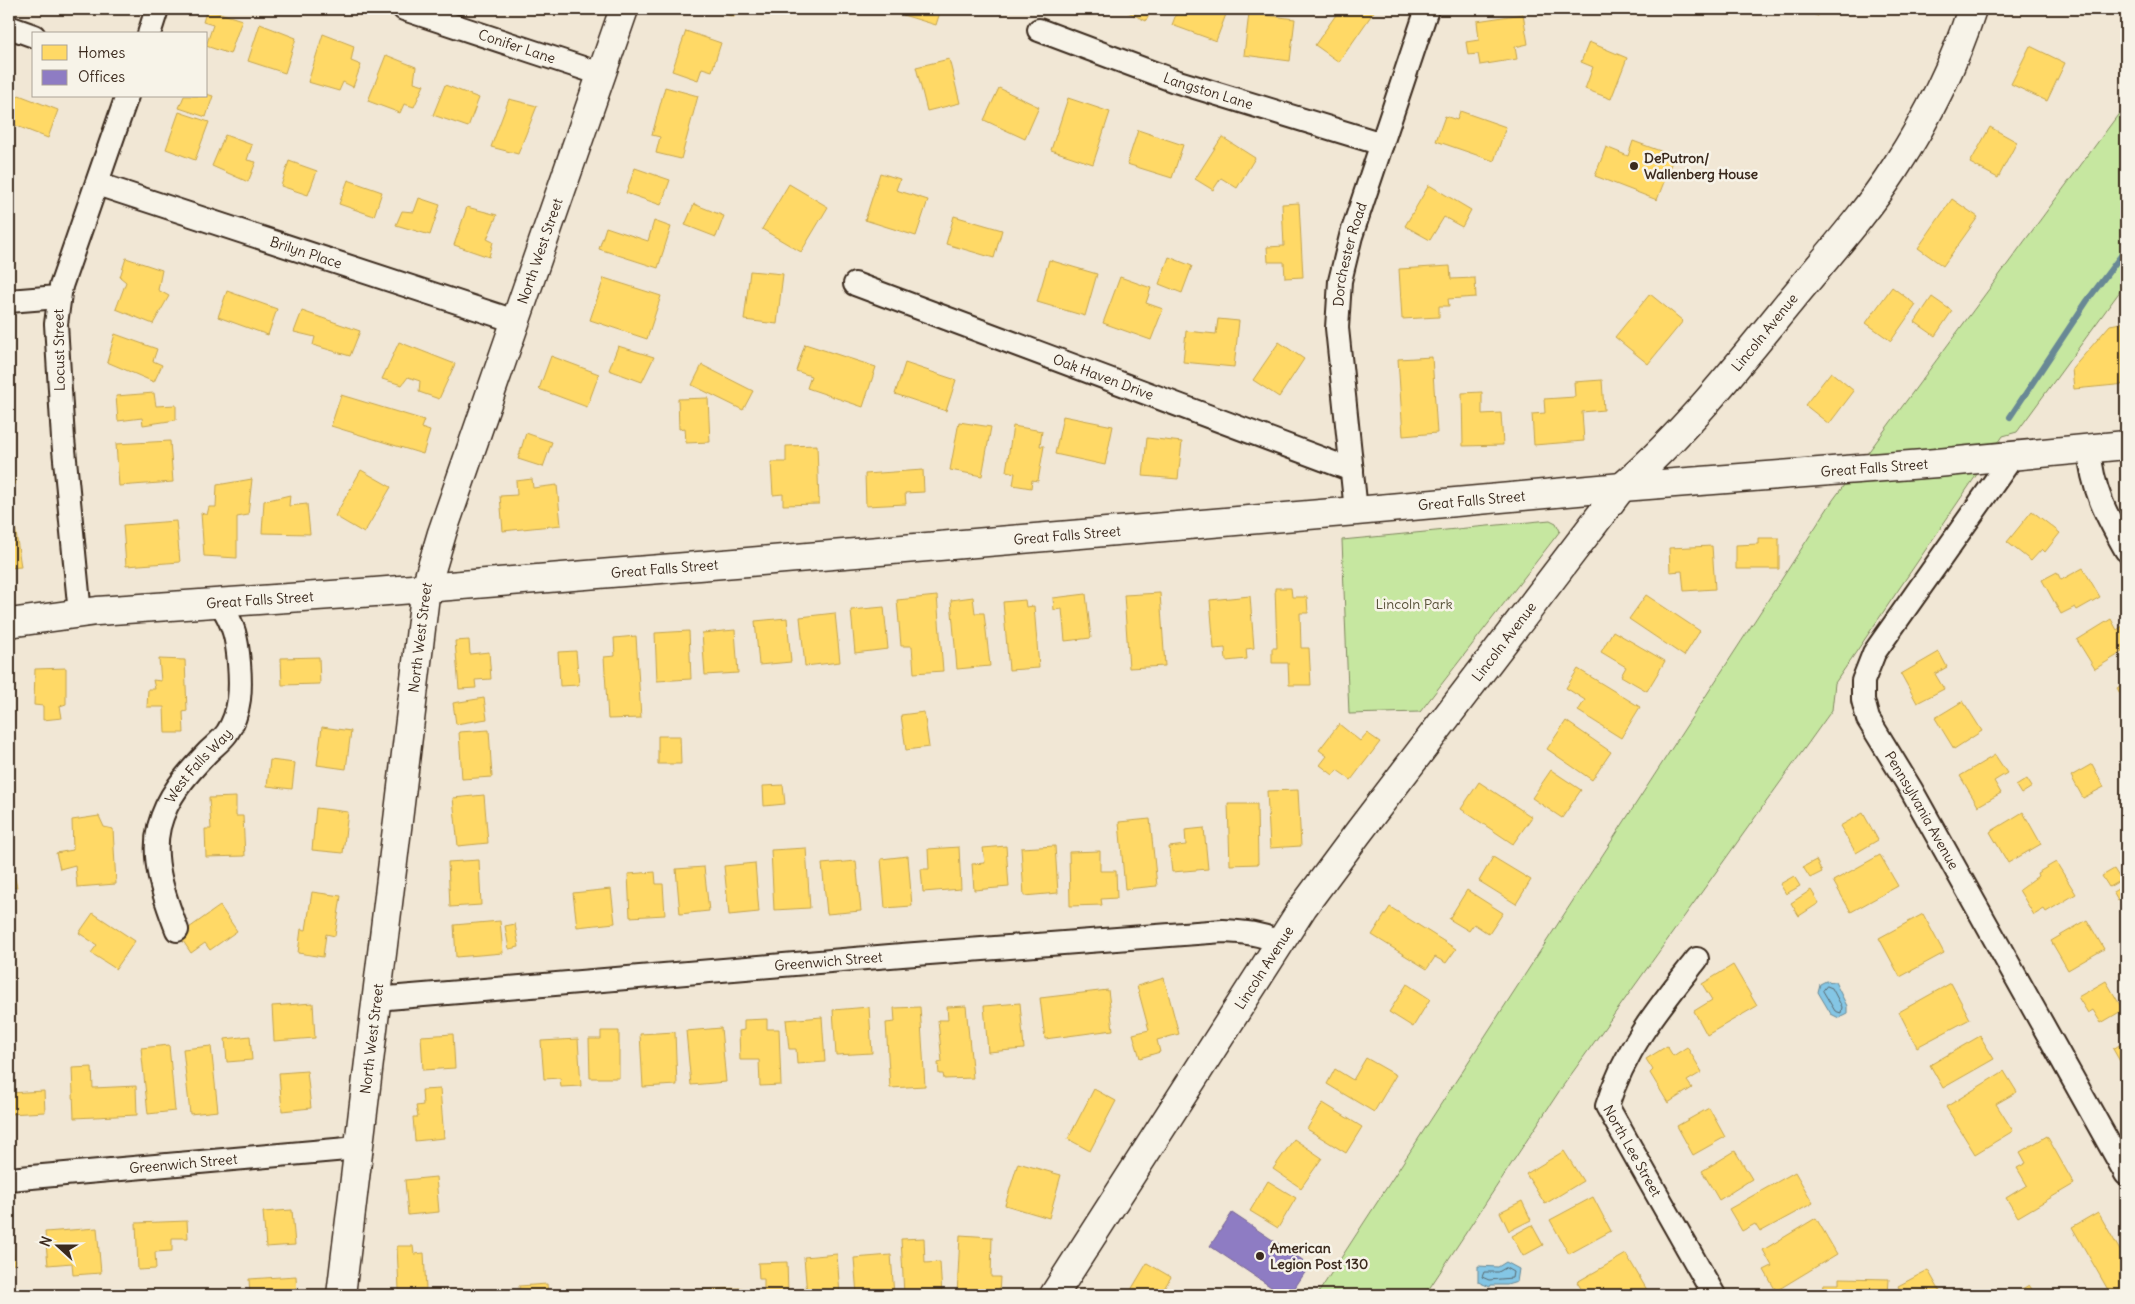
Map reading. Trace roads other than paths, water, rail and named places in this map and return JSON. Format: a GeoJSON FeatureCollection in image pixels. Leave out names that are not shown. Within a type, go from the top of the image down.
{"type":"FeatureCollection","features":[{"type":"Feature","properties":{"kind":"main road","name":"North West Street"},"geometry":{"type":"LineString","coordinates":[[341,1295],[426,587],[442,533],[624,9]]}},
{"type":"Feature","properties":{"kind":"main road","name":"Lincoln Avenue"},"geometry":{"type":"LineString","coordinates":[[1054,1295],[1280,943],[1358,833],[1622,487],[1657,456],[1708,401],[1878,192],[1925,117],[1951,64],[1972,9]]}},
{"type":"Feature","properties":{"kind":"main road","name":"Great Falls Street"},"geometry":{"type":"LineString","coordinates":[[9,623],[80,614],[1356,512],[1622,487],[2013,456],[2126,444]]}},
{"type":"Feature","properties":{"kind":"street"},"geometry":{"type":"LineString","coordinates":[[149,32],[157,9]]}},
{"type":"Feature","properties":{"kind":"street","name":"Conifer Lane"},"geometry":{"type":"LineString","coordinates":[[404,9],[601,74]]}},
{"type":"Feature","properties":{"kind":"street","name":"Dorchester Road"},"geometry":{"type":"LineString","coordinates":[[1356,512],[1337,328],[1340,281],[1351,236],[1427,9]]}},
{"type":"Feature","properties":{"kind":"street"},"geometry":{"type":"LineString","coordinates":[[9,27],[32,35]]}},
{"type":"Feature","properties":{"kind":"street","name":"Langston Lane"},"geometry":{"type":"LineString","coordinates":[[1038,30],[1175,81],[1382,144]]}},
{"type":"Feature","properties":{"kind":"street","name":"Locust Street"},"geometry":{"type":"LineString","coordinates":[[80,614],[63,439],[56,324],[58,297],[126,98]]}},
{"type":"Feature","properties":{"kind":"street","name":"Brilyn Place"},"geometry":{"type":"LineString","coordinates":[[97,184],[516,321]]}},
{"type":"Feature","properties":{"kind":"street","name":"Oak Haven Drive"},"geometry":{"type":"LineString","coordinates":[[855,284],[1352,470]]}},
{"type":"Feature","properties":{"kind":"street"},"geometry":{"type":"LineString","coordinates":[[9,301],[58,297]]}},
{"type":"Feature","properties":{"kind":"street"},"geometry":{"type":"LineString","coordinates":[[2089,448],[2092,479],[2126,550]]}},
{"type":"Feature","properties":{"kind":"street","name":"Pennsylvania Avenue"},"geometry":{"type":"LineString","coordinates":[[2013,456],[1874,653],[1863,681],[1863,700],[1868,719],[1912,791],[2126,1174]]}},
{"type":"Feature","properties":{"kind":"street","name":"West Falls Way"},"geometry":{"type":"LineString","coordinates":[[177,930],[168,908],[156,854],[159,828],[176,788],[227,733],[235,717],[240,698],[236,637],[229,616],[220,603]]}},
{"type":"Feature","properties":{"kind":"street","name":"Greenwich Street"},"geometry":{"type":"LineString","coordinates":[[376,999],[1176,934],[1239,932],[1267,936],[1280,943]]}},
{"type":"Feature","properties":{"kind":"street","name":"North Lee Street"},"geometry":{"type":"LineString","coordinates":[[1697,959],[1649,1020],[1616,1078],[1607,1106],[1714,1295]]}},
{"type":"Feature","properties":{"kind":"street","name":"Greenwich Street"},"geometry":{"type":"LineString","coordinates":[[9,1179],[358,1148]]}},
{"type":"Feature","properties":{"kind":"water"},"geometry":{"type":"Polygon","coordinates":[[[1826,981],[1835,982],[1847,1006],[1847,1014],[1839,1018],[1831,1014],[1818,992],[1820,984],[1826,981]]]}},
{"type":"Feature","properties":{"kind":"water"},"geometry":{"type":"Polygon","coordinates":[[[1506,1262],[1519,1269],[1517,1282],[1507,1285],[1491,1285],[1490,1287],[1478,1282],[1478,1266],[1498,1267],[1506,1262]]]}},
{"type":"Feature","properties":{"kind":"waterway"},"geometry":{"type":"LineString","coordinates":[[2010,417],[2087,301],[2126,249]]}},
{"type":"Feature","properties":{"kind":"place","name":"DePutron/ Wallenberg House"},"geometry":{"type":"Point","coordinates":[1634,166]}},
{"type":"Feature","properties":{"kind":"place","name":"American Legion Post 130"},"geometry":{"type":"Point","coordinates":[1260,1256]}},
{"type":"Feature","properties":{"kind":"park label","name":"Lincoln Park"},"geometry":{"type":"Point","coordinates":[1414,604]}}]}
